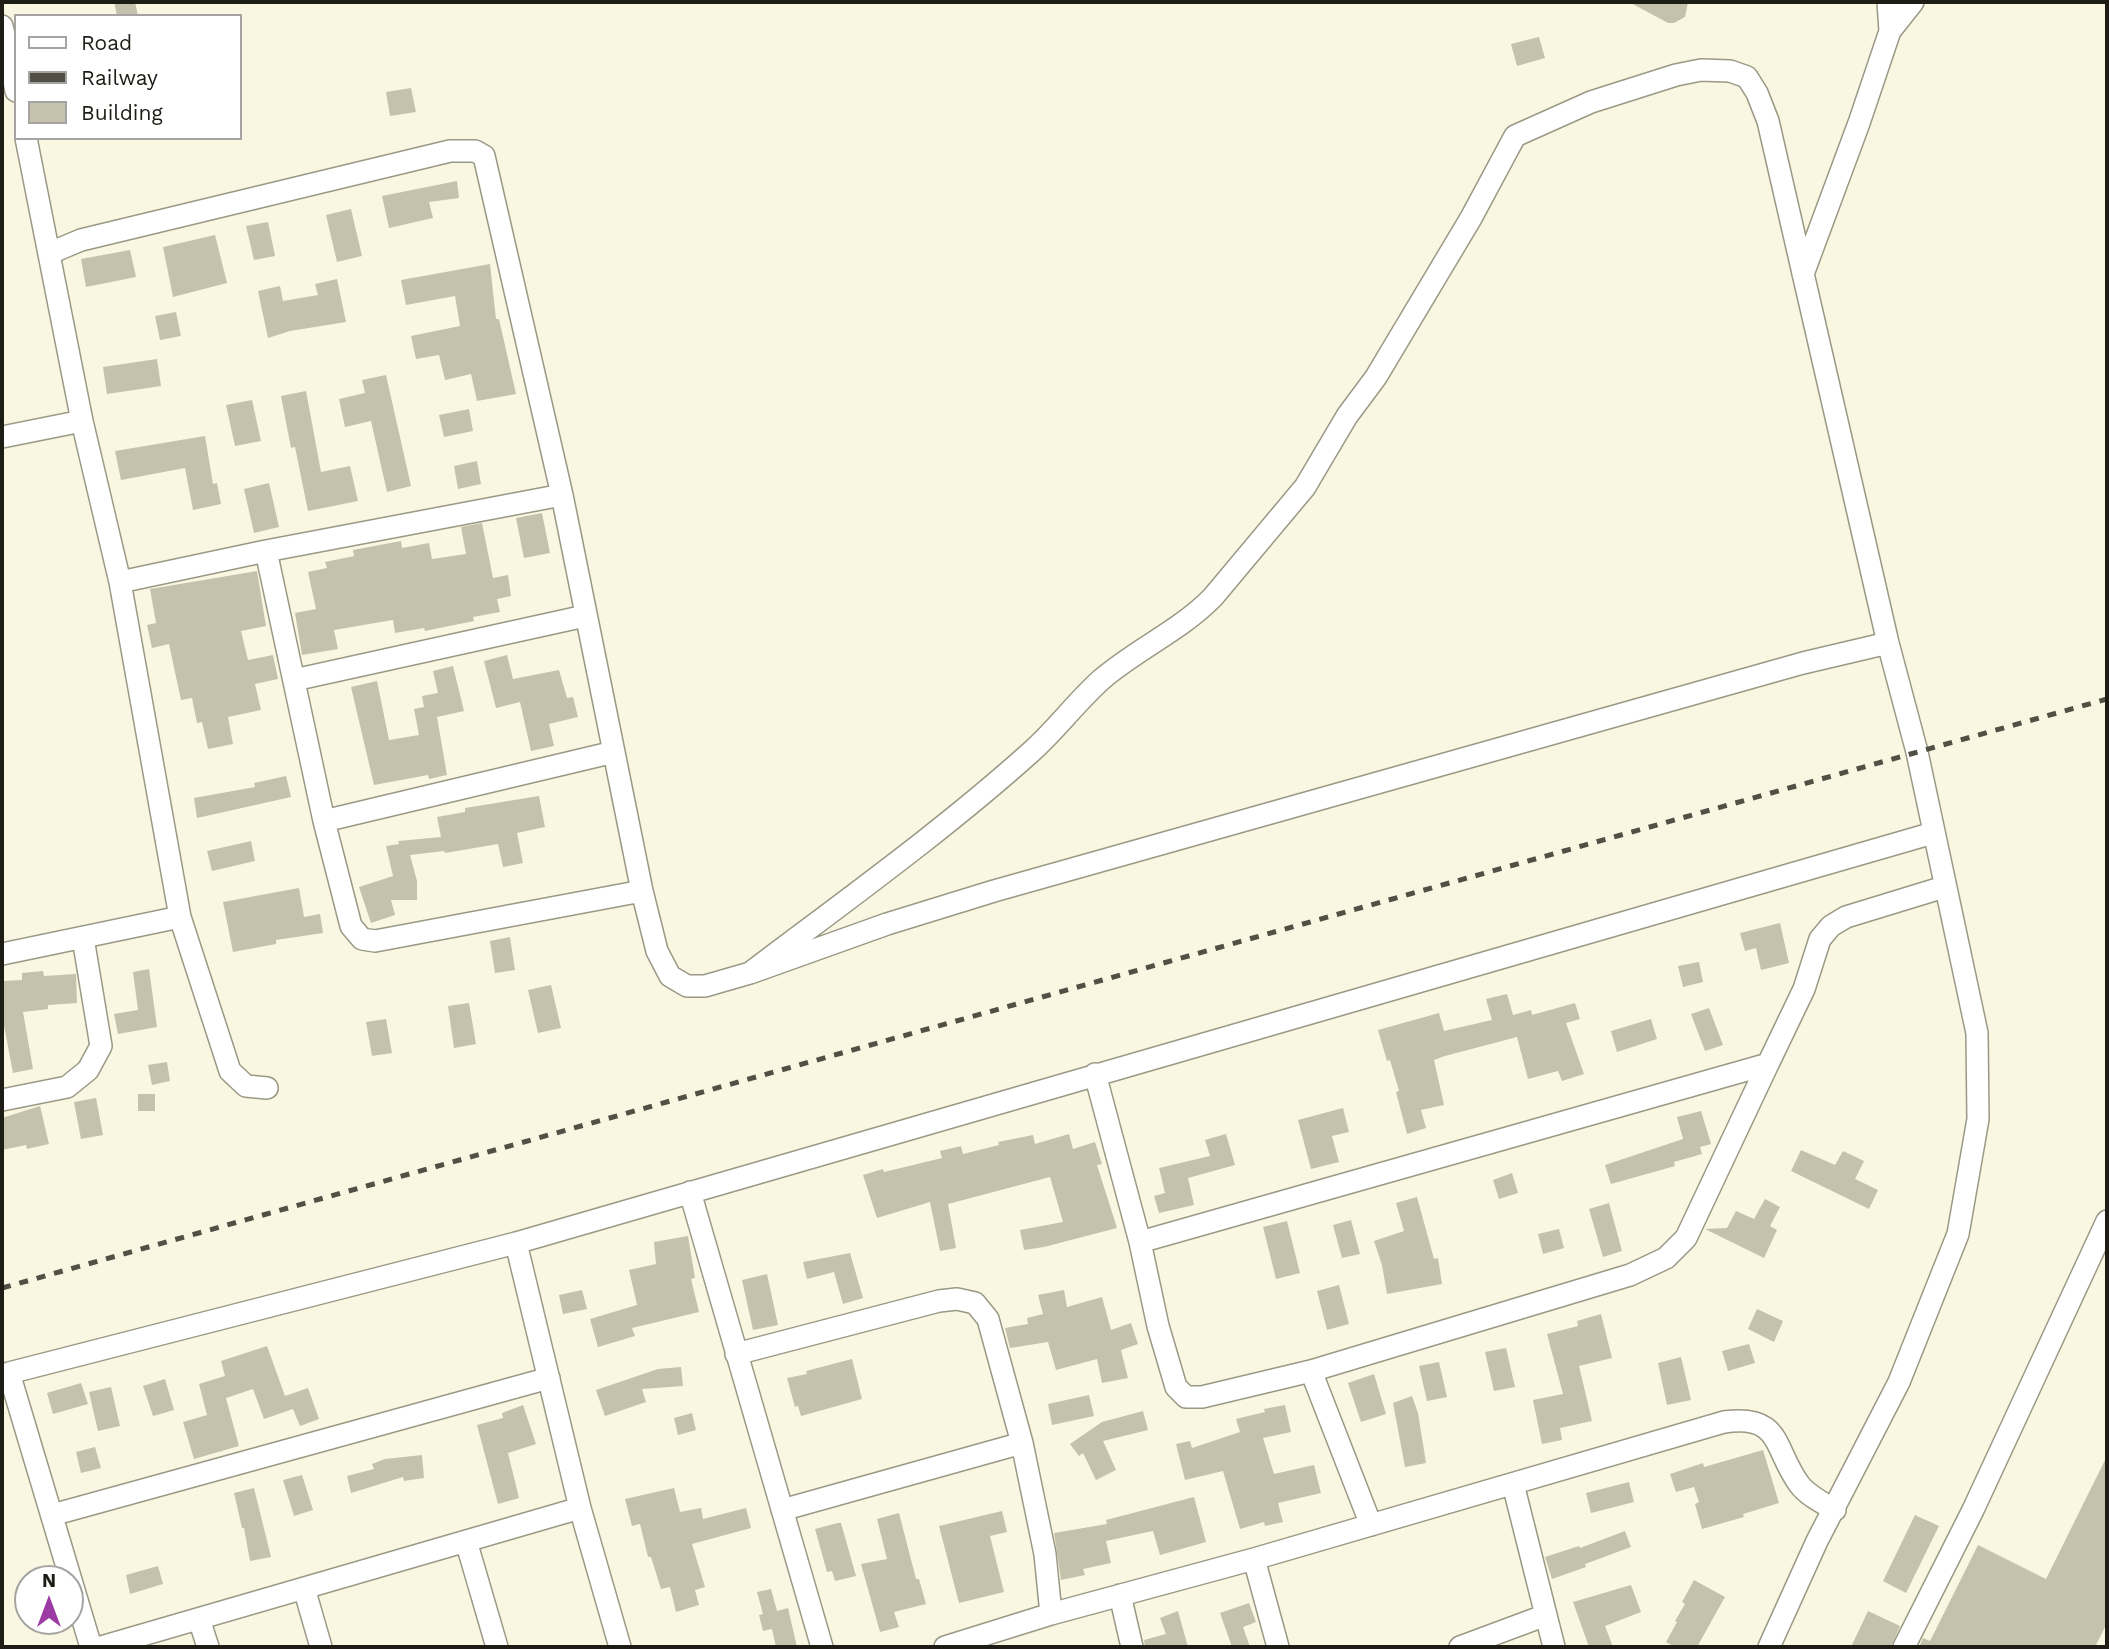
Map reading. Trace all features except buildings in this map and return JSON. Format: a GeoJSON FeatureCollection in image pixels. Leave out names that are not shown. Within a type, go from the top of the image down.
{"type":"FeatureCollection","features":[{"type":"Feature","properties":{"kind":"street"},"geometry":{"type":"LineString","coordinates":[[1888,2],[1890,31]]}},
{"type":"Feature","properties":{"kind":"street"},"geometry":{"type":"LineString","coordinates":[[1802,274],[1859,123],[1890,31],[1913,2]]}},
{"type":"Feature","properties":{"kind":"street"},"geometry":{"type":"LineString","coordinates":[[2,26],[14,82]]}},
{"type":"Feature","properties":{"kind":"street"},"geometry":{"type":"LineString","coordinates":[[750,972],[870,883],[1032,751],[1098,682],[1200,611],[1213,597],[1305,486],[1347,416],[1376,377],[1471,218],[1515,136],[1591,102],[1676,75],[1701,70],[1730,71],[1747,77],[1757,93],[1768,121],[1888,643],[1917,752],[1977,1032],[1978,1119],[1958,1234],[1899,1382],[1817,1541],[1769,1647]]}},
{"type":"Feature","properties":{"kind":"street"},"geometry":{"type":"LineString","coordinates":[[26,140],[82,421],[120,582],[180,917],[230,1071],[246,1086],[267,1088]]}},
{"type":"Feature","properties":{"kind":"street"},"geometry":{"type":"LineString","coordinates":[[50,253],[80,240],[450,151],[475,151],[484,156],[562,495],[584,616],[642,891],[657,951],[670,976],[687,986],[705,986],[994,891],[1802,663],[1888,643]]}},
{"type":"Feature","properties":{"kind":"street"},"geometry":{"type":"LineString","coordinates":[[2,438],[82,421]]}},
{"type":"Feature","properties":{"kind":"street"},"geometry":{"type":"LineString","coordinates":[[120,582],[266,551],[562,495]]}},
{"type":"Feature","properties":{"kind":"street"},"geometry":{"type":"LineString","coordinates":[[266,551],[324,821],[351,926],[362,939],[375,942],[642,891]]}},
{"type":"Feature","properties":{"kind":"street"},"geometry":{"type":"LineString","coordinates":[[294,680],[584,616]]}},
{"type":"Feature","properties":{"kind":"street"},"geometry":{"type":"LineString","coordinates":[[324,821],[614,752]]}},
{"type":"Feature","properties":{"kind":"street"},"geometry":{"type":"LineString","coordinates":[[91,1647],[6,1374],[516,1243],[1933,833]]}},
{"type":"Feature","properties":{"kind":"street"},"geometry":{"type":"LineString","coordinates":[[1095,1074],[1172,1375],[1176,1387],[1186,1397],[1202,1397],[1311,1371],[1630,1275],[1666,1258],[1686,1238],[1804,989],[1820,939],[1831,926],[1846,917],[1944,887]]}},
{"type":"Feature","properties":{"kind":"street"},"geometry":{"type":"LineString","coordinates":[[2,954],[180,917]]}},
{"type":"Feature","properties":{"kind":"street"},"geometry":{"type":"LineString","coordinates":[[2,1100],[67,1087],[88,1070],[101,1046],[83,938]]}},
{"type":"Feature","properties":{"kind":"street"},"geometry":{"type":"LineString","coordinates":[[1140,1242],[1768,1064]]}},
{"type":"Feature","properties":{"kind":"street"},"geometry":{"type":"LineString","coordinates":[[690,1192],[822,1647]]}},
{"type":"Feature","properties":{"kind":"street"},"geometry":{"type":"LineString","coordinates":[[1904,1647],[1973,1510],[2107,1221]]}},
{"type":"Feature","properties":{"kind":"street"},"geometry":{"type":"LineString","coordinates":[[516,1243],[580,1508],[620,1647]]}},
{"type":"Feature","properties":{"kind":"street"},"geometry":{"type":"LineString","coordinates":[[736,1354],[939,1301],[957,1299],[975,1303],[988,1319],[1022,1443],[1045,1554],[1051,1614]]}},
{"type":"Feature","properties":{"kind":"street"},"geometry":{"type":"LineString","coordinates":[[1311,1371],[1371,1525]]}},
{"type":"Feature","properties":{"kind":"street"},"geometry":{"type":"LineString","coordinates":[[52,1515],[549,1378]]}},
{"type":"Feature","properties":{"kind":"street"},"geometry":{"type":"LineString","coordinates":[[945,1647],[1051,1614],[1254,1559],[1724,1422],[1744,1419],[1770,1430],[1800,1486],[1819,1502],[1835,1510]]}},
{"type":"Feature","properties":{"kind":"street"},"geometry":{"type":"LineString","coordinates":[[782,1510],[1022,1443]]}},
{"type":"Feature","properties":{"kind":"street"},"geometry":{"type":"LineString","coordinates":[[1513,1484],[1554,1647]]}},
{"type":"Feature","properties":{"kind":"street"},"geometry":{"type":"LineString","coordinates":[[101,1647],[580,1508]]}},
{"type":"Feature","properties":{"kind":"street"},"geometry":{"type":"LineString","coordinates":[[466,1541],[497,1647]]}},
{"type":"Feature","properties":{"kind":"street"},"geometry":{"type":"LineString","coordinates":[[1254,1559],[1278,1647]]}},
{"type":"Feature","properties":{"kind":"street"},"geometry":{"type":"LineString","coordinates":[[304,1588],[321,1647]]}},
{"type":"Feature","properties":{"kind":"street"},"geometry":{"type":"LineString","coordinates":[[1120,1595],[1132,1647]]}},
{"type":"Feature","properties":{"kind":"street"},"geometry":{"type":"LineString","coordinates":[[1460,1647],[1546,1615]]}},
{"type":"Feature","properties":{"kind":"street"},"geometry":{"type":"LineString","coordinates":[[200,1619],[208,1647]]}},
{"type":"Feature","properties":{"kind":"railway"},"geometry":{"type":"LineString","coordinates":[[2,1288],[2107,699]]}}]}
